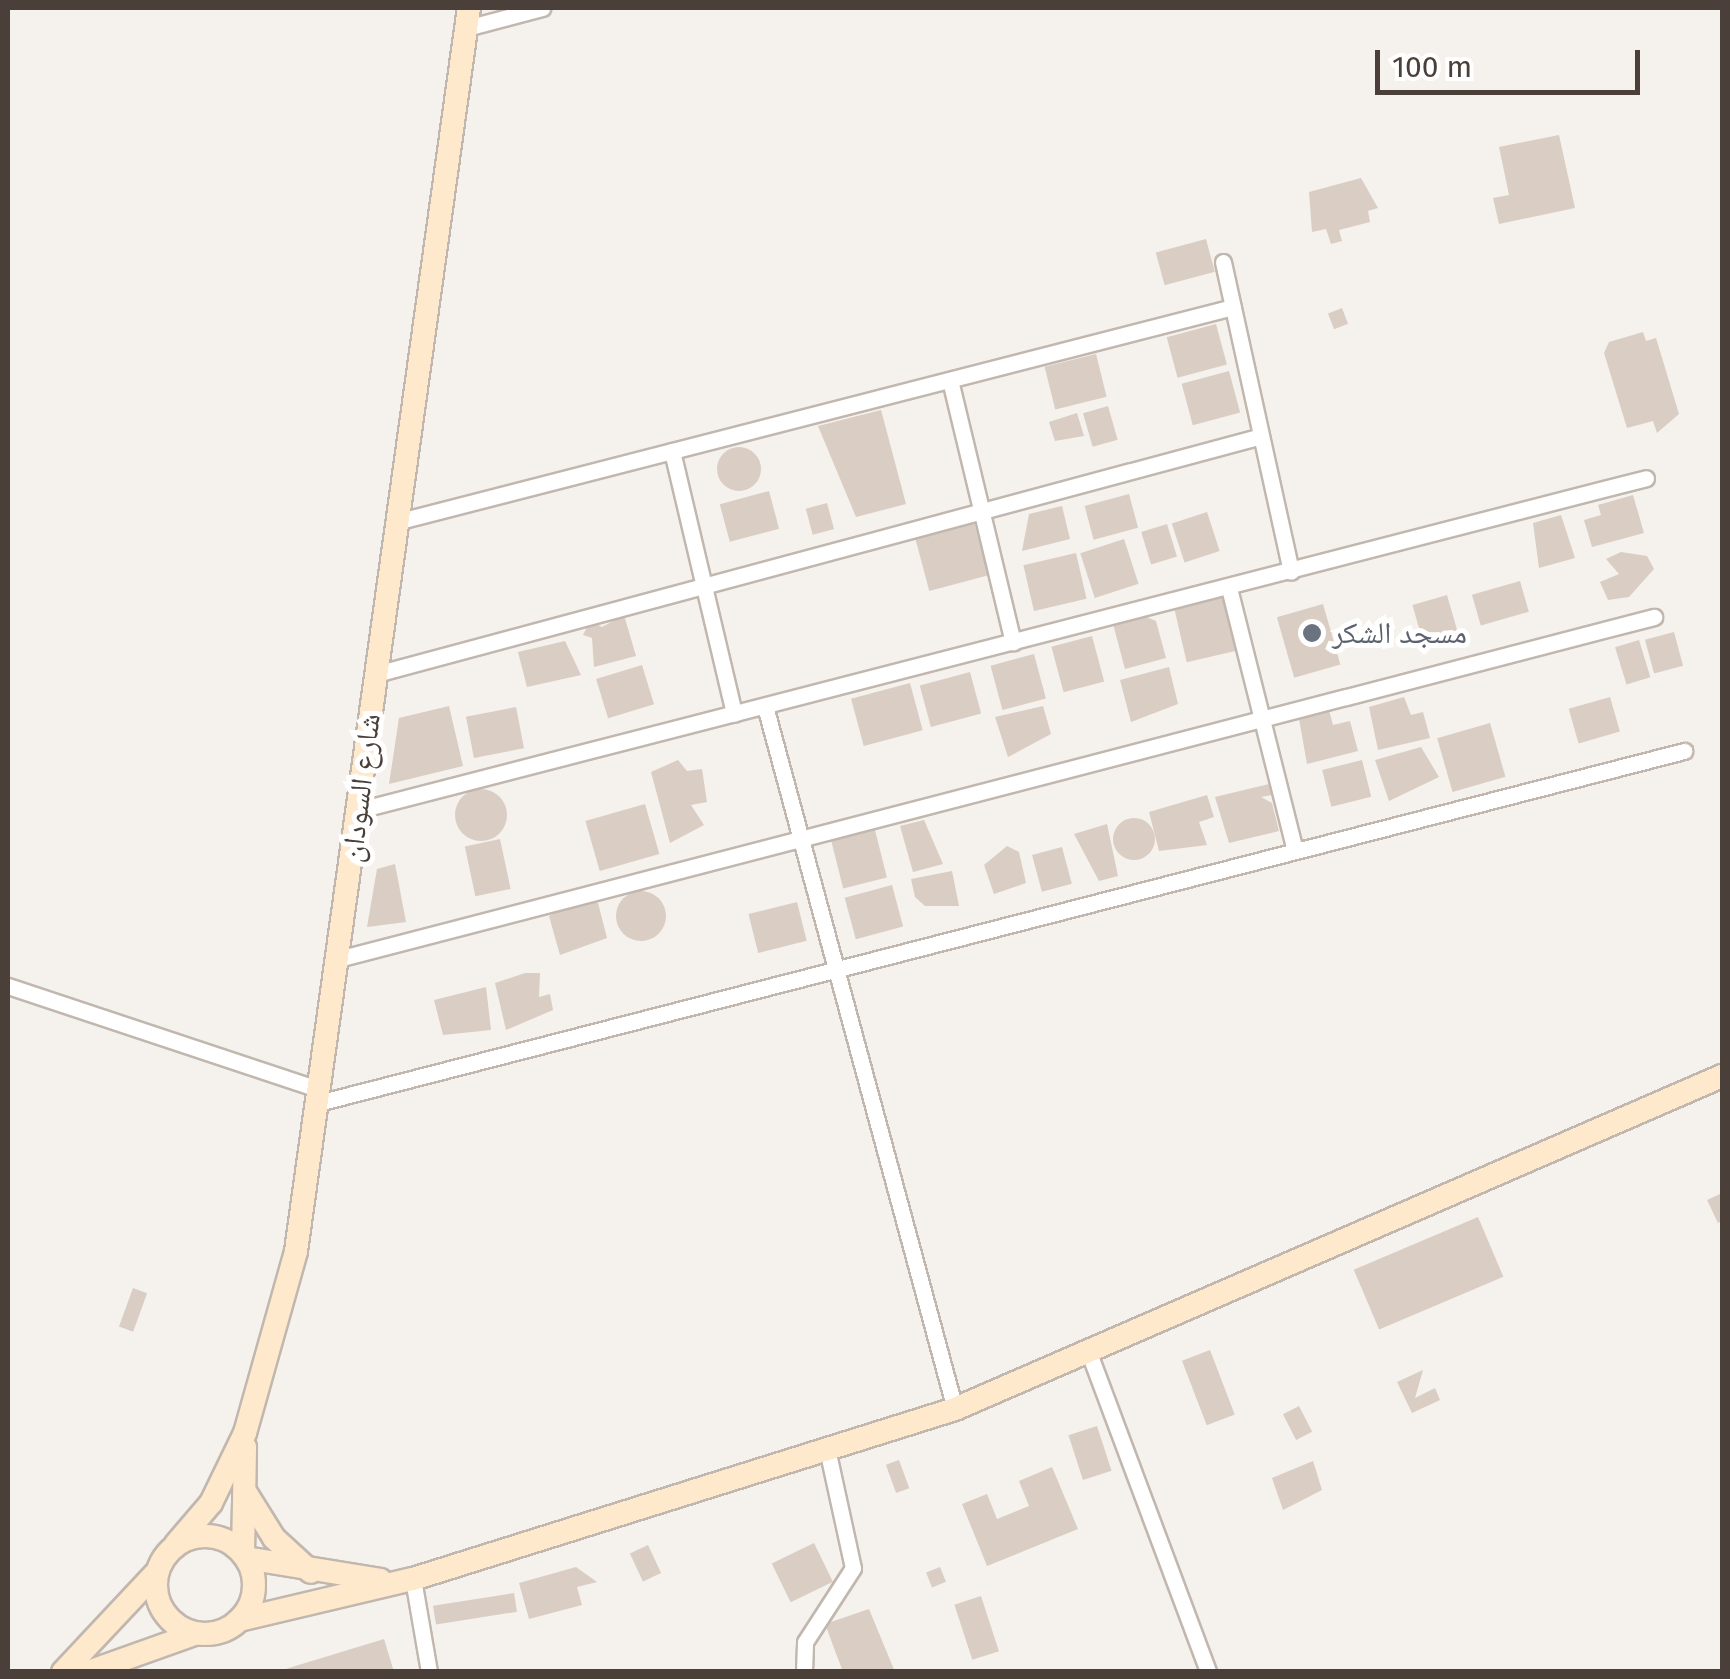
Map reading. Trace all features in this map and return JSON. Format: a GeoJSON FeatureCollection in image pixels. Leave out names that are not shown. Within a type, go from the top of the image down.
{"type":"FeatureCollection","features":[{"type":"Feature","properties":{"kind":"main road","name":"شارع السودان"},"geometry":{"type":"LineString","coordinates":[[176,1544],[212,1503],[245,1433],[296,1251],[467,18]]}},
{"type":"Feature","properties":{"kind":"main road"},"geometry":{"type":"LineString","coordinates":[[88,1672],[239,1620],[413,1580],[828,1453],[955,1409],[1722,1076]]}},
{"type":"Feature","properties":{"kind":"main road"},"geometry":{"type":"LineString","coordinates":[[239,1620],[254,1590],[245,1556],[245,1433]]}},
{"type":"Feature","properties":{"kind":"main road"},"geometry":{"type":"LineString","coordinates":[[244,1488],[274,1538],[314,1574]]}},
{"type":"Feature","properties":{"kind":"main road"},"geometry":{"type":"LineString","coordinates":[[62,1672],[157,1572],[176,1544],[212,1536],[245,1556],[314,1574],[413,1580]]}},
{"type":"Feature","properties":{"kind":"main road"},"geometry":{"type":"LineString","coordinates":[[157,1572],[160,1606],[195,1634]]}},
{"type":"Feature","properties":{"kind":"street"},"geometry":{"type":"LineString","coordinates":[[467,18],[542,8]]}},
{"type":"Feature","properties":{"kind":"street"},"geometry":{"type":"LineString","coordinates":[[1223,262],[1291,572]]}},
{"type":"Feature","properties":{"kind":"street"},"geometry":{"type":"LineString","coordinates":[[396,522],[1233,308]]}},
{"type":"Feature","properties":{"kind":"street"},"geometry":{"type":"LineString","coordinates":[[950,380],[1013,644]]}},
{"type":"Feature","properties":{"kind":"street"},"geometry":{"type":"LineString","coordinates":[[376,674],[1261,436]]}},
{"type":"Feature","properties":{"kind":"street"},"geometry":{"type":"LineString","coordinates":[[672,451],[734,714]]}},
{"type":"Feature","properties":{"kind":"street"},"geometry":{"type":"LineString","coordinates":[[359,810],[1646,478]]}},
{"type":"Feature","properties":{"kind":"street"},"geometry":{"type":"LineString","coordinates":[[1228,588],[1295,851]]}},
{"type":"Feature","properties":{"kind":"street"},"geometry":{"type":"LineString","coordinates":[[338,959],[1654,617]]}},
{"type":"Feature","properties":{"kind":"street"},"geometry":{"type":"LineString","coordinates":[[765,706],[833,970],[955,1409]]}},
{"type":"Feature","properties":{"kind":"street"},"geometry":{"type":"LineString","coordinates":[[8,986],[319,1097],[833,970],[1684,751]]}},
{"type":"Feature","properties":{"kind":"street"},"geometry":{"type":"LineString","coordinates":[[1089,1353],[1208,1672]]}},
{"type":"Feature","properties":{"kind":"street"},"geometry":{"type":"LineString","coordinates":[[804,1672],[805,1642],[853,1568],[828,1453]]}},
{"type":"Feature","properties":{"kind":"street"},"geometry":{"type":"LineString","coordinates":[[413,1580],[429,1672]]}},
{"type":"Feature","properties":{"kind":"building"},"geometry":{"type":"Polygon","coordinates":[[[1559,135],[1575,208],[1499,224],[1493,198],[1509,195],[1499,147],[1559,135]]]}},
{"type":"Feature","properties":{"kind":"building"},"geometry":{"type":"Polygon","coordinates":[[[1361,178],[1378,208],[1368,211],[1370,222],[1339,230],[1342,241],[1331,244],[1326,229],[1312,232],[1309,192],[1361,178]]]}},
{"type":"Feature","properties":{"kind":"building"},"geometry":{"type":"Polygon","coordinates":[[[1206,239],[1215,272],[1165,285],[1156,252],[1206,239]]]}},
{"type":"Feature","properties":{"kind":"building"},"geometry":{"type":"Polygon","coordinates":[[[1342,308],[1348,324],[1334,329],[1328,313],[1342,308]]]}},
{"type":"Feature","properties":{"kind":"building"},"geometry":{"type":"Polygon","coordinates":[[[1216,324],[1227,365],[1178,378],[1167,337],[1216,324]]]}},
{"type":"Feature","properties":{"kind":"building"},"geometry":{"type":"Polygon","coordinates":[[[1643,332],[1646,341],[1656,338],[1679,414],[1657,433],[1653,421],[1627,428],[1604,353],[1609,342],[1643,332]]]}},
{"type":"Feature","properties":{"kind":"building"},"geometry":{"type":"Polygon","coordinates":[[[1096,354],[1107,397],[1055,410],[1045,367],[1096,354]]]}},
{"type":"Feature","properties":{"kind":"building"},"geometry":{"type":"Polygon","coordinates":[[[1229,371],[1240,413],[1193,425],[1182,384],[1229,371]]]}},
{"type":"Feature","properties":{"kind":"building"},"geometry":{"type":"Polygon","coordinates":[[[1108,406],[1118,440],[1093,447],[1083,413],[1108,406]]]}},
{"type":"Feature","properties":{"kind":"building"},"geometry":{"type":"Polygon","coordinates":[[[881,410],[906,504],[856,517],[818,426],[881,410]]]}},
{"type":"Feature","properties":{"kind":"building"},"geometry":{"type":"Polygon","coordinates":[[[1077,413],[1084,436],[1055,441],[1049,422],[1077,413]]]}},
{"type":"Feature","properties":{"kind":"building"},"geometry":{"type":"Polygon","coordinates":[[[739,447],[755,453],[761,469],[755,485],[739,491],[723,485],[717,469],[723,453],[739,447]]]}},
{"type":"Feature","properties":{"kind":"building"},"geometry":{"type":"Polygon","coordinates":[[[769,491],[779,529],[730,542],[720,504],[769,491]]]}},
{"type":"Feature","properties":{"kind":"building"},"geometry":{"type":"Polygon","coordinates":[[[1129,494],[1138,528],[1094,540],[1085,506],[1129,494]]]}},
{"type":"Feature","properties":{"kind":"building"},"geometry":{"type":"Polygon","coordinates":[[[1633,495],[1644,533],[1592,547],[1584,520],[1601,515],[1598,505],[1633,495]]]}},
{"type":"Feature","properties":{"kind":"building"},"geometry":{"type":"Polygon","coordinates":[[[827,503],[834,529],[813,535],[806,509],[827,503]]]}},
{"type":"Feature","properties":{"kind":"building"},"geometry":{"type":"Polygon","coordinates":[[[1062,506],[1070,539],[1022,551],[1029,514],[1062,506]]]}},
{"type":"Feature","properties":{"kind":"building"},"geometry":{"type":"Polygon","coordinates":[[[1207,512],[1220,551],[1184,562],[1172,523],[1207,512]]]}},
{"type":"Feature","properties":{"kind":"building"},"geometry":{"type":"Polygon","coordinates":[[[1561,515],[1575,558],[1539,568],[1533,523],[1561,515]]]}},
{"type":"Feature","properties":{"kind":"building"},"geometry":{"type":"Polygon","coordinates":[[[974,522],[988,575],[929,591],[915,538],[974,522]]]}},
{"type":"Feature","properties":{"kind":"building"},"geometry":{"type":"Polygon","coordinates":[[[1167,524],[1177,557],[1151,564],[1141,532],[1167,524]]]}},
{"type":"Feature","properties":{"kind":"building"},"geometry":{"type":"Polygon","coordinates":[[[1124,539],[1139,584],[1095,598],[1080,553],[1124,539]]]}},
{"type":"Feature","properties":{"kind":"building"},"geometry":{"type":"Polygon","coordinates":[[[1621,552],[1647,556],[1654,569],[1629,597],[1608,600],[1600,582],[1619,574],[1606,559],[1621,552]]]}},
{"type":"Feature","properties":{"kind":"building"},"geometry":{"type":"Polygon","coordinates":[[[1076,553],[1087,599],[1034,611],[1023,565],[1076,553]]]}},
{"type":"Feature","properties":{"kind":"building"},"geometry":{"type":"Polygon","coordinates":[[[1520,581],[1529,612],[1481,626],[1472,595],[1520,581]]]}},
{"type":"Feature","properties":{"kind":"building"},"geometry":{"type":"Polygon","coordinates":[[[1447,595],[1459,636],[1424,646],[1412,605],[1447,595]]]}},
{"type":"Feature","properties":{"kind":"building"},"geometry":{"type":"Polygon","coordinates":[[[1225,597],[1237,651],[1187,662],[1174,609],[1225,597]]]}},
{"type":"Feature","properties":{"kind":"building"},"geometry":{"type":"Polygon","coordinates":[[[1323,604],[1340,665],[1294,678],[1277,617],[1323,604]]]}},
{"type":"Feature","properties":{"kind":"building"},"geometry":{"type":"Polygon","coordinates":[[[624,615],[636,656],[594,667],[592,638],[583,635],[590,621],[602,627],[624,615]]]}},
{"type":"Feature","properties":{"kind":"building"},"geometry":{"type":"Polygon","coordinates":[[[1144,616],[1156,621],[1166,658],[1125,669],[1113,624],[1144,616]]]}},
{"type":"Feature","properties":{"kind":"building"},"geometry":{"type":"Polygon","coordinates":[[[1674,632],[1683,666],[1654,674],[1645,640],[1674,632]]]}},
{"type":"Feature","properties":{"kind":"building"},"geometry":{"type":"Polygon","coordinates":[[[1092,636],[1104,681],[1064,692],[1051,647],[1092,636]]]}},
{"type":"Feature","properties":{"kind":"building"},"geometry":{"type":"Polygon","coordinates":[[[1639,640],[1650,677],[1626,685],[1615,647],[1639,640]]]}},
{"type":"Feature","properties":{"kind":"building"},"geometry":{"type":"Polygon","coordinates":[[[565,641],[581,675],[527,687],[518,652],[565,641]]]}},
{"type":"Feature","properties":{"kind":"building"},"geometry":{"type":"Polygon","coordinates":[[[1034,654],[1046,698],[1002,710],[991,666],[1034,654]]]}},
{"type":"Feature","properties":{"kind":"building"},"geometry":{"type":"Polygon","coordinates":[[[642,665],[654,704],[608,718],[596,679],[642,665]]]}},
{"type":"Feature","properties":{"kind":"building"},"geometry":{"type":"Polygon","coordinates":[[[1169,667],[1178,704],[1131,722],[1120,680],[1169,667]]]}},
{"type":"Feature","properties":{"kind":"building"},"geometry":{"type":"Polygon","coordinates":[[[970,672],[981,714],[931,727],[920,685],[970,672]]]}},
{"type":"Feature","properties":{"kind":"building"},"geometry":{"type":"Polygon","coordinates":[[[910,683],[923,730],[864,746],[851,699],[910,683]]]}},
{"type":"Feature","properties":{"kind":"building"},"geometry":{"type":"Polygon","coordinates":[[[1404,697],[1411,715],[1423,712],[1430,738],[1378,750],[1369,707],[1404,697]]]}},
{"type":"Feature","properties":{"kind":"building"},"geometry":{"type":"Polygon","coordinates":[[[1610,697],[1620,732],[1579,743],[1569,709],[1610,697]]]}},
{"type":"Feature","properties":{"kind":"building"},"geometry":{"type":"Polygon","coordinates":[[[449,706],[463,766],[389,784],[399,718],[449,706]]]}},
{"type":"Feature","properties":{"kind":"building"},"geometry":{"type":"Polygon","coordinates":[[[1043,706],[1051,734],[1008,757],[995,717],[1043,706]]]}},
{"type":"Feature","properties":{"kind":"building"},"geometry":{"type":"Polygon","coordinates":[[[516,707],[524,748],[474,758],[466,717],[516,707]]]}},
{"type":"Feature","properties":{"kind":"building"},"geometry":{"type":"Polygon","coordinates":[[[1329,710],[1333,725],[1350,721],[1358,751],[1307,764],[1299,719],[1329,710]]]}},
{"type":"Feature","properties":{"kind":"building"},"geometry":{"type":"Polygon","coordinates":[[[1490,723],[1505,777],[1453,792],[1437,738],[1490,723]]]}},
{"type":"Feature","properties":{"kind":"building"},"geometry":{"type":"Polygon","coordinates":[[[1421,747],[1439,777],[1389,801],[1375,760],[1421,747]]]}},
{"type":"Feature","properties":{"kind":"building"},"geometry":{"type":"Polygon","coordinates":[[[678,760],[687,771],[702,769],[707,802],[691,805],[704,825],[670,843],[651,772],[678,760]]]}},
{"type":"Feature","properties":{"kind":"building"},"geometry":{"type":"Polygon","coordinates":[[[1362,760],[1371,797],[1331,807],[1322,770],[1362,760]]]}},
{"type":"Feature","properties":{"kind":"building"},"geometry":{"type":"Polygon","coordinates":[[[1269,784],[1272,795],[1261,797],[1272,803],[1279,831],[1229,843],[1215,797],[1269,784]]]}},
{"type":"Feature","properties":{"kind":"building"},"geometry":{"type":"Polygon","coordinates":[[[481,789],[499,797],[507,815],[499,833],[481,841],[463,833],[455,815],[463,797],[481,789]]]}},
{"type":"Feature","properties":{"kind":"building"},"geometry":{"type":"Polygon","coordinates":[[[1207,795],[1214,817],[1199,822],[1207,845],[1159,851],[1149,812],[1207,795]]]}},
{"type":"Feature","properties":{"kind":"building"},"geometry":{"type":"Polygon","coordinates":[[[645,804],[659,854],[600,871],[585,821],[645,804]]]}},
{"type":"Feature","properties":{"kind":"building"},"geometry":{"type":"Polygon","coordinates":[[[1134,818],[1149,824],[1155,839],[1149,854],[1134,860],[1119,854],[1113,839],[1119,824],[1134,818]]]}},
{"type":"Feature","properties":{"kind":"building"},"geometry":{"type":"Polygon","coordinates":[[[924,820],[943,864],[913,872],[900,826],[924,820]]]}},
{"type":"Feature","properties":{"kind":"building"},"geometry":{"type":"Polygon","coordinates":[[[1107,824],[1118,876],[1099,881],[1074,834],[1107,824]]]}},
{"type":"Feature","properties":{"kind":"building"},"geometry":{"type":"Polygon","coordinates":[[[875,830],[887,878],[843,888],[831,841],[875,830]]]}},
{"type":"Feature","properties":{"kind":"building"},"geometry":{"type":"Polygon","coordinates":[[[500,839],[511,889],[475,896],[465,846],[500,839]]]}},
{"type":"Feature","properties":{"kind":"building"},"geometry":{"type":"Polygon","coordinates":[[[1007,846],[1019,852],[1026,883],[994,894],[984,865],[1007,846]]]}},
{"type":"Feature","properties":{"kind":"building"},"geometry":{"type":"Polygon","coordinates":[[[1062,847],[1072,884],[1042,892],[1032,855],[1062,847]]]}},
{"type":"Feature","properties":{"kind":"building"},"geometry":{"type":"Polygon","coordinates":[[[395,864],[406,922],[367,927],[377,869],[395,864]]]}},
{"type":"Feature","properties":{"kind":"building"},"geometry":{"type":"Polygon","coordinates":[[[952,871],[959,906],[925,906],[915,897],[911,879],[952,871]]]}},
{"type":"Feature","properties":{"kind":"building"},"geometry":{"type":"Polygon","coordinates":[[[892,885],[903,927],[856,939],[845,898],[892,885]]]}},
{"type":"Feature","properties":{"kind":"building"},"geometry":{"type":"Polygon","coordinates":[[[641,891],[659,898],[666,916],[659,934],[641,941],[623,934],[616,916],[623,898],[641,891]]]}},
{"type":"Feature","properties":{"kind":"building"},"geometry":{"type":"Polygon","coordinates":[[[579,901],[598,903],[607,938],[560,955],[549,916],[579,901]]]}},
{"type":"Feature","properties":{"kind":"building"},"geometry":{"type":"Polygon","coordinates":[[[797,902],[807,941],[758,953],[748,914],[797,902]]]}},
{"type":"Feature","properties":{"kind":"building"},"geometry":{"type":"Polygon","coordinates":[[[525,973],[540,973],[539,997],[550,994],[553,1010],[506,1030],[495,983],[525,973]]]}},
{"type":"Feature","properties":{"kind":"building"},"geometry":{"type":"Polygon","coordinates":[[[486,987],[491,1030],[443,1035],[434,1000],[486,987]]]}},
{"type":"Feature","properties":{"kind":"building"},"geometry":{"type":"Polygon","coordinates":[[[1722,1193],[1722,1221],[1718,1223],[1707,1200],[1722,1193]]]}},
{"type":"Feature","properties":{"kind":"building"},"geometry":{"type":"Polygon","coordinates":[[[1478,1217],[1503,1277],[1379,1330],[1354,1270],[1478,1217]]]}},
{"type":"Feature","properties":{"kind":"building"},"geometry":{"type":"Polygon","coordinates":[[[133,1288],[147,1293],[133,1332],[119,1327],[133,1288]]]}},
{"type":"Feature","properties":{"kind":"building"},"geometry":{"type":"Polygon","coordinates":[[[1210,1350],[1235,1414],[1207,1425],[1182,1361],[1210,1350]]]}},
{"type":"Feature","properties":{"kind":"building"},"geometry":{"type":"Polygon","coordinates":[[[1423,1370],[1415,1398],[1435,1388],[1440,1400],[1412,1413],[1397,1382],[1423,1370]]]}},
{"type":"Feature","properties":{"kind":"building"},"geometry":{"type":"Polygon","coordinates":[[[1299,1406],[1312,1432],[1296,1440],[1283,1414],[1299,1406]]]}},
{"type":"Feature","properties":{"kind":"building"},"geometry":{"type":"Polygon","coordinates":[[[1097,1426],[1112,1471],[1083,1480],[1068,1435],[1097,1426]]]}},
{"type":"Feature","properties":{"kind":"building"},"geometry":{"type":"Polygon","coordinates":[[[899,1460],[909,1488],[896,1493],[886,1465],[899,1460]]]}},
{"type":"Feature","properties":{"kind":"building"},"geometry":{"type":"Polygon","coordinates":[[[1313,1461],[1322,1490],[1283,1510],[1272,1478],[1313,1461]]]}},
{"type":"Feature","properties":{"kind":"building"},"geometry":{"type":"Polygon","coordinates":[[[1052,1467],[1078,1529],[987,1566],[962,1504],[987,1494],[997,1519],[1029,1506],[1019,1481],[1052,1467]]]}},
{"type":"Feature","properties":{"kind":"building"},"geometry":{"type":"Polygon","coordinates":[[[814,1543],[833,1582],[791,1602],[772,1564],[814,1543]]]}},
{"type":"Feature","properties":{"kind":"building"},"geometry":{"type":"Polygon","coordinates":[[[648,1545],[661,1573],[643,1582],[630,1553],[648,1545]]]}},
{"type":"Feature","properties":{"kind":"building"},"geometry":{"type":"Polygon","coordinates":[[[576,1567],[597,1582],[577,1587],[582,1605],[529,1619],[519,1583],[576,1567]]]}},
{"type":"Feature","properties":{"kind":"building"},"geometry":{"type":"Polygon","coordinates":[[[940,1567],[946,1582],[932,1587],[926,1573],[940,1567]]]}},
{"type":"Feature","properties":{"kind":"building"},"geometry":{"type":"Polygon","coordinates":[[[514,1593],[517,1612],[436,1625],[433,1606],[514,1593]]]}},
{"type":"Feature","properties":{"kind":"building"},"geometry":{"type":"Polygon","coordinates":[[[981,1596],[999,1651],[972,1660],[954,1605],[981,1596]]]}},
{"type":"Feature","properties":{"kind":"building"},"geometry":{"type":"Polygon","coordinates":[[[869,1609],[895,1672],[843,1672],[825,1624],[869,1609]]]}},
{"type":"Feature","properties":{"kind":"building"},"geometry":{"type":"Polygon","coordinates":[[[384,1639],[394,1672],[279,1672],[279,1671],[384,1639]]]}},
{"type":"Feature","properties":{"kind":"place","name":"مسجد الشكر"},"geometry":{"type":"Point","coordinates":[1312,633]}}]}
